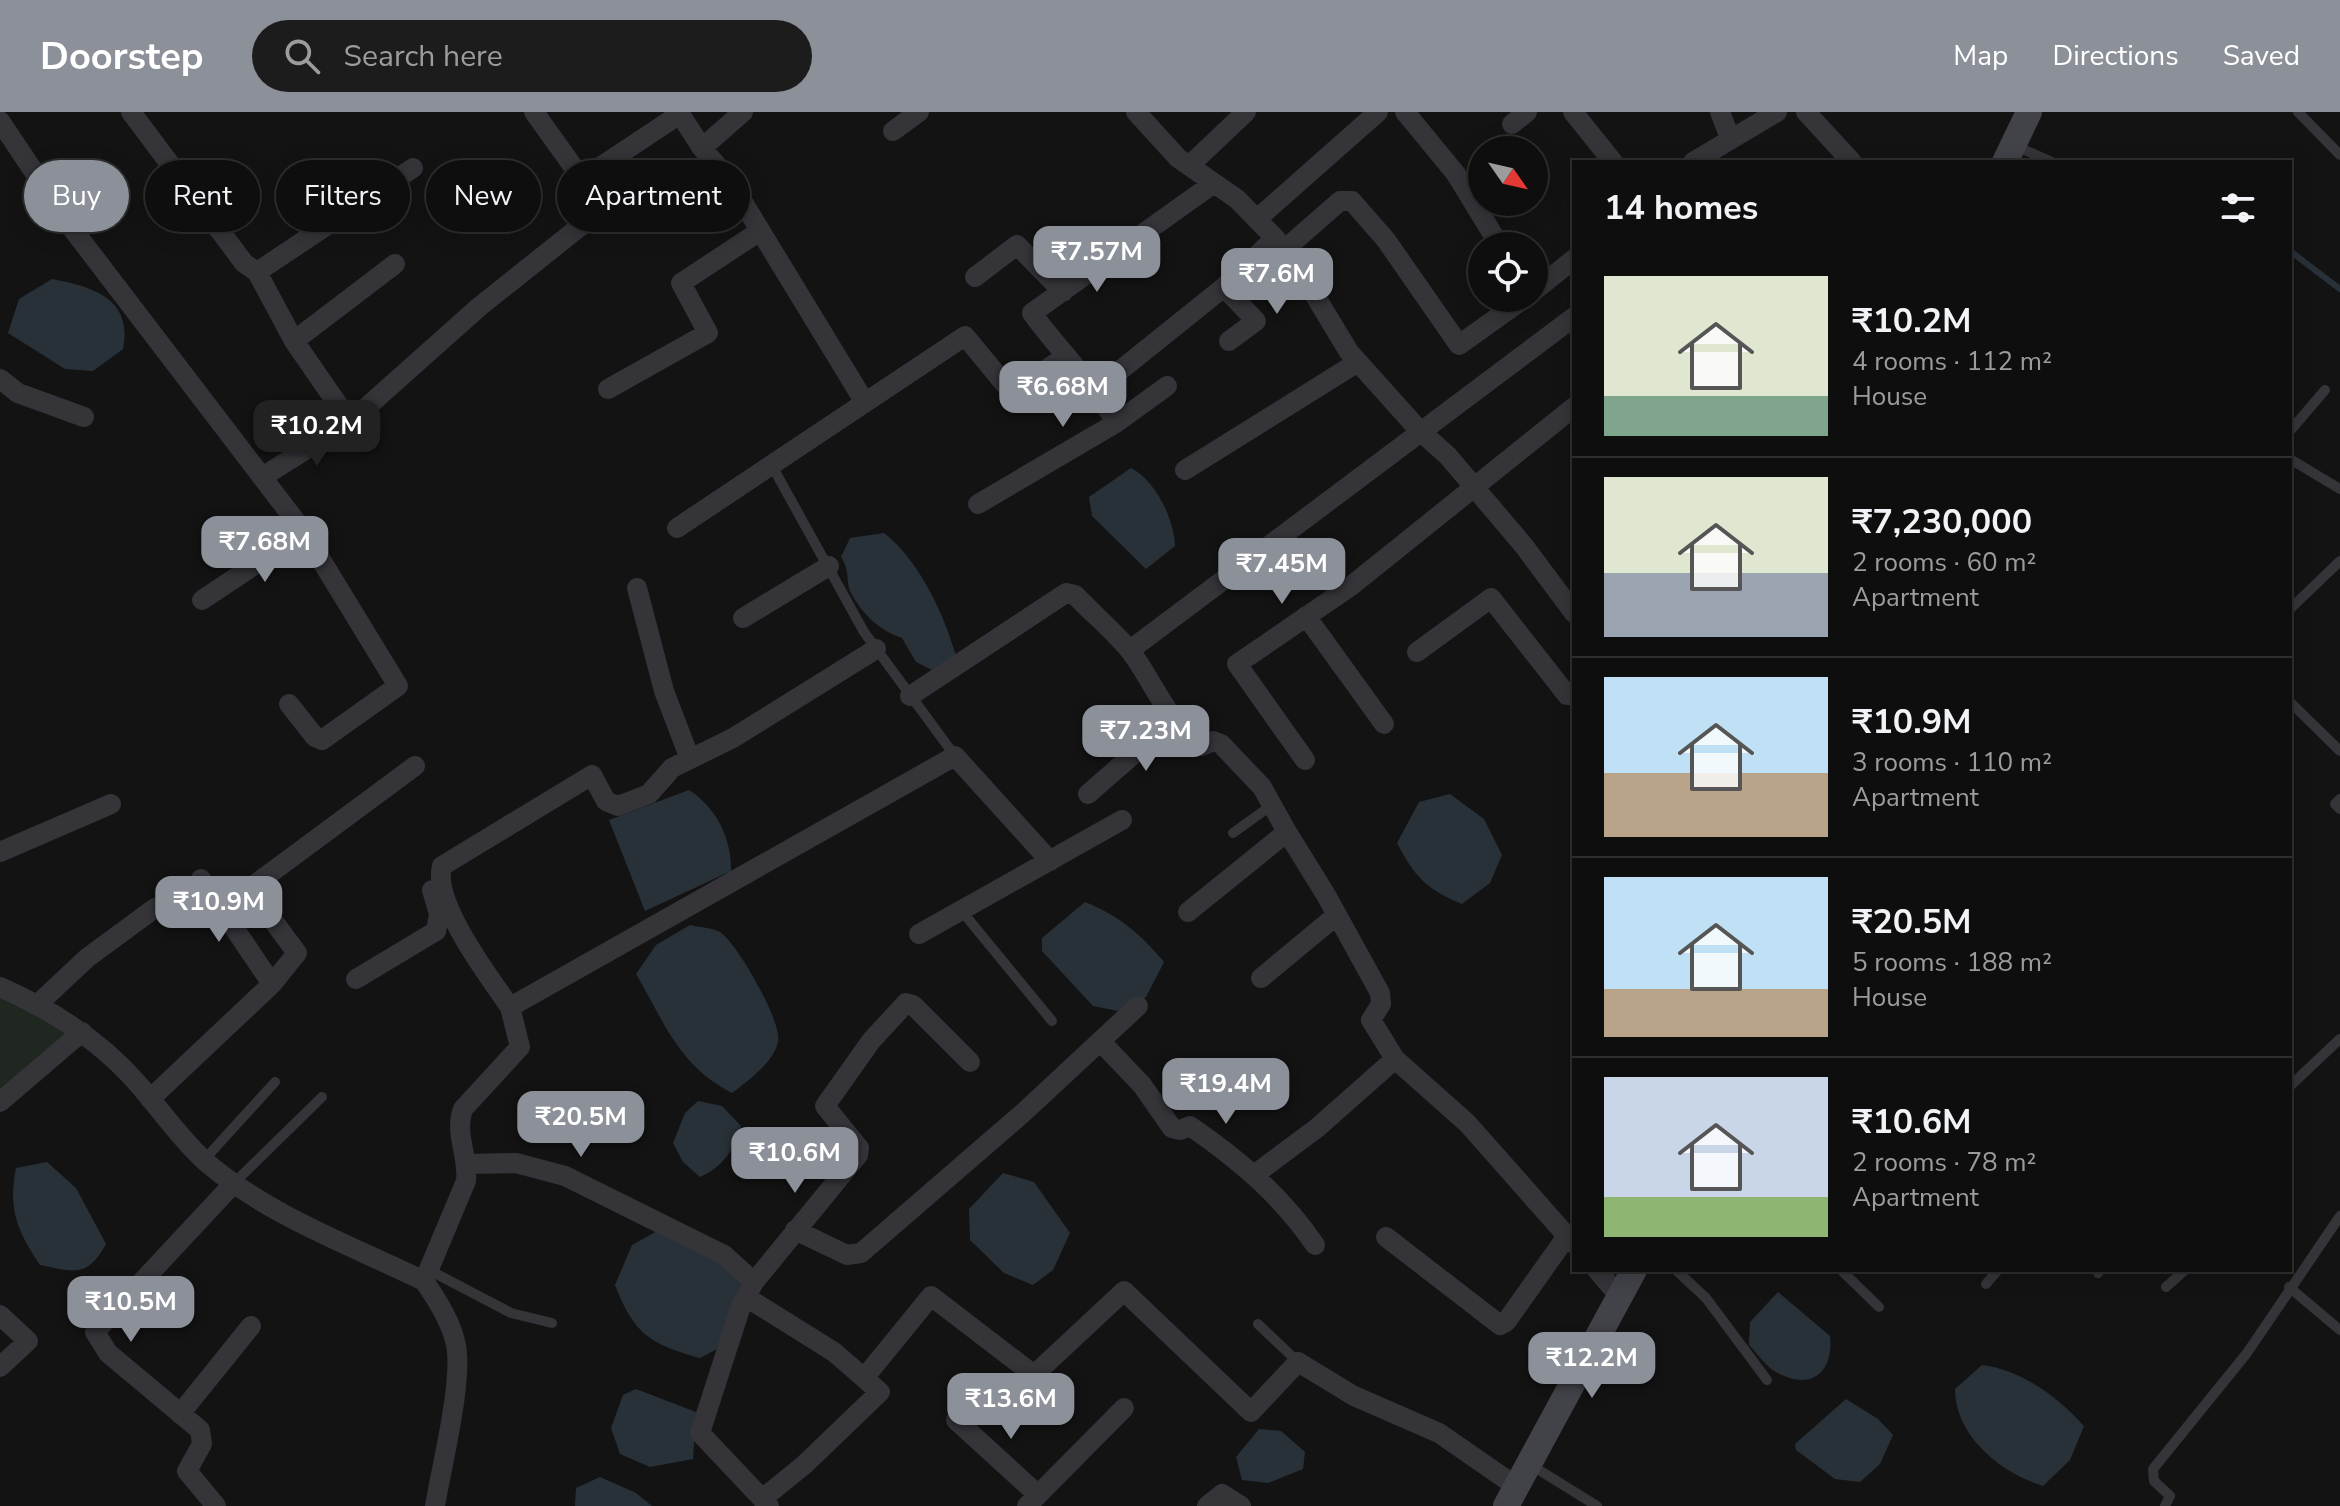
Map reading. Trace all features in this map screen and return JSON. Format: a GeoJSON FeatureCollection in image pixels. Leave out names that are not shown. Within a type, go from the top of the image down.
{"type":"FeatureCollection","features":[{"type":"Feature","properties":{"kind":"street"},"geometry":{"type":"LineString","coordinates":[[131,112],[244,263],[257,272],[294,341],[350,422]]}},
{"type":"Feature","properties":{"kind":"street"},"geometry":{"type":"LineString","coordinates":[[534,112],[568,160]]}},
{"type":"Feature","properties":{"kind":"street"},"geometry":{"type":"LineString","coordinates":[[702,148],[743,112]]}},
{"type":"Feature","properties":{"kind":"street"},"geometry":{"type":"LineString","coordinates":[[893,131],[919,112]]}},
{"type":"Feature","properties":{"kind":"street"},"geometry":{"type":"LineString","coordinates":[[1136,112],[1178,158],[1257,219],[1280,244],[1358,362],[1419,430],[1448,456],[1524,546],[1572,610]]}},
{"type":"Feature","properties":{"kind":"street"},"geometry":{"type":"LineString","coordinates":[[1190,165],[1246,112]]}},
{"type":"Feature","properties":{"kind":"street"},"geometry":{"type":"LineString","coordinates":[[1257,219],[1378,112]]}},
{"type":"Feature","properties":{"kind":"street"},"geometry":{"type":"LineString","coordinates":[[1405,112],[1456,174],[1491,232]]}},
{"type":"Feature","properties":{"kind":"street"},"geometry":{"type":"LineString","coordinates":[[1573,112],[1611,160]]}},
{"type":"Feature","properties":{"kind":"street"},"geometry":{"type":"LineString","coordinates":[[1720,112],[1730,138]]}},
{"type":"Feature","properties":{"kind":"street"},"geometry":{"type":"LineString","coordinates":[[1698,160],[1777,112]]}},
{"type":"Feature","properties":{"kind":"street"},"geometry":{"type":"LineString","coordinates":[[1806,112],[1850,160]]}},
{"type":"Feature","properties":{"kind":"street"},"geometry":{"type":"LineString","coordinates":[[2009,154],[2029,112]]}},
{"type":"Feature","properties":{"kind":"street"},"geometry":{"type":"LineString","coordinates":[[611,160],[680,114],[702,148],[730,181],[864,401]]}},
{"type":"Feature","properties":{"kind":"street"},"geometry":{"type":"LineString","coordinates":[[0,121],[71,227],[304,532],[398,686],[322,740],[315,737],[289,704]]}},
{"type":"Feature","properties":{"kind":"street"},"geometry":{"type":"LineString","coordinates":[[257,272],[413,168]]}},
{"type":"Feature","properties":{"kind":"street"},"geometry":{"type":"LineString","coordinates":[[1116,423],[1097,389],[1063,358],[1032,313],[1214,183]]}},
{"type":"Feature","properties":{"kind":"street"},"geometry":{"type":"LineString","coordinates":[[1097,389],[1224,287],[1340,201],[1352,201],[1386,240],[1459,345],[1505,312]]}},
{"type":"Feature","properties":{"kind":"street"},"geometry":{"type":"LineString","coordinates":[[608,389],[708,333],[681,283],[760,231]]}},
{"type":"Feature","properties":{"kind":"street"},"geometry":{"type":"LineString","coordinates":[[262,477],[350,422],[479,307],[575,232]]}},
{"type":"Feature","properties":{"kind":"street"},"geometry":{"type":"LineString","coordinates":[[975,277],[1017,245],[1063,292]]}},
{"type":"Feature","properties":{"kind":"street"},"geometry":{"type":"LineString","coordinates":[[1548,280],[1572,261]]}},
{"type":"Feature","properties":{"kind":"street"},"geometry":{"type":"LineString","coordinates":[[294,341],[395,264]]}},
{"type":"Feature","properties":{"kind":"street"},"geometry":{"type":"LineString","coordinates":[[1224,287],[1256,321],[1229,341]]}},
{"type":"Feature","properties":{"kind":"street"},"geometry":{"type":"LineString","coordinates":[[1130,650],[1419,430],[1572,318]]}},
{"type":"Feature","properties":{"kind":"street"},"geometry":{"type":"LineString","coordinates":[[677,528],[965,336],[1012,393],[1063,358]]}},
{"type":"Feature","properties":{"kind":"street"},"geometry":{"type":"LineString","coordinates":[[1185,470],[1358,362]]}},
{"type":"Feature","properties":{"kind":"street"},"geometry":{"type":"LineString","coordinates":[[0,379],[18,393],[84,417]]}},
{"type":"Feature","properties":{"kind":"street"},"geometry":{"type":"LineString","coordinates":[[978,504],[1116,423],[1167,386]]}},
{"type":"Feature","properties":{"kind":"street"},"geometry":{"type":"LineString","coordinates":[[1305,760],[1237,664],[1475,490],[1572,409]]}},
{"type":"Feature","properties":{"kind":"street"},"geometry":{"type":"LineString","coordinates":[[202,600],[304,532]]}},
{"type":"Feature","properties":{"kind":"street"},"geometry":{"type":"LineString","coordinates":[[743,618],[829,566]]}},
{"type":"Feature","properties":{"kind":"street"},"geometry":{"type":"LineString","coordinates":[[637,588],[664,691],[690,759]]}},
{"type":"Feature","properties":{"kind":"street"},"geometry":{"type":"LineString","coordinates":[[910,696],[1070,592],[1130,650],[1175,718],[1199,745],[1213,741],[1221,744],[1262,787],[1269,807],[1337,915],[1380,993],[1381,1004],[1371,1023],[1395,1059],[1467,1123],[1570,1240],[1506,1322],[1500,1325],[1386,1237]]}},
{"type":"Feature","properties":{"kind":"street"},"geometry":{"type":"LineString","coordinates":[[1417,652],[1491,598],[1567,695],[1572,695]]}},
{"type":"Feature","properties":{"kind":"street"},"geometry":{"type":"LineString","coordinates":[[1306,616],[1384,724]]}},
{"type":"Feature","properties":{"kind":"street"},"geometry":{"type":"LineString","coordinates":[[356,979],[436,931],[439,914],[428,877],[442,866],[592,775],[606,801],[618,806],[649,794],[672,768],[733,738],[876,649]]}},
{"type":"Feature","properties":{"kind":"street"},"geometry":{"type":"LineString","coordinates":[[1088,794],[1175,718]]}},
{"type":"Feature","properties":{"kind":"street"},"geometry":{"type":"LineString","coordinates":[[510,1007],[955,756],[1050,861]]}},
{"type":"Feature","properties":{"kind":"street"},"geometry":{"type":"LineString","coordinates":[[150,1099],[272,984],[297,953],[254,895],[253,886],[415,766]]}},
{"type":"Feature","properties":{"kind":"street"},"geometry":{"type":"LineString","coordinates":[[0,852],[111,804]]}},
{"type":"Feature","properties":{"kind":"street"},"geometry":{"type":"LineString","coordinates":[[919,934],[1122,820]]}},
{"type":"Feature","properties":{"kind":"street"},"geometry":{"type":"LineString","coordinates":[[1188,912],[1287,832]]}},
{"type":"Feature","properties":{"kind":"street"},"geometry":{"type":"LineString","coordinates":[[435,1506],[454,1393],[456,1348],[427,1275],[466,1181],[468,1164],[459,1134],[463,1109],[520,1047],[510,1007],[463,939],[439,878],[442,866]]}},
{"type":"Feature","properties":{"kind":"street"},"geometry":{"type":"LineString","coordinates":[[201,879],[272,984]]}},
{"type":"Feature","properties":{"kind":"street"},"geometry":{"type":"LineString","coordinates":[[38,1004],[87,958],[155,908]]}},
{"type":"Feature","properties":{"kind":"street"},"geometry":{"type":"LineString","coordinates":[[1261,978],[1337,915]]}},
{"type":"Feature","properties":{"kind":"street"},"geometry":{"type":"LineString","coordinates":[[0,987],[38,1004],[82,1032],[137,1082],[204,1160],[270,1208],[427,1275]]}},
{"type":"Feature","properties":{"kind":"street"},"geometry":{"type":"LineString","coordinates":[[468,1164],[516,1163],[565,1176],[724,1255],[750,1290],[878,1388],[877,1396],[766,1502],[700,1433],[750,1290],[858,1155],[859,1148],[825,1106],[871,1041],[903,1004],[913,1005],[970,1062]]}},
{"type":"Feature","properties":{"kind":"street"},"geometry":{"type":"LineString","coordinates":[[795,1230],[855,1257],[1138,1006]]}},
{"type":"Feature","properties":{"kind":"street"},"geometry":{"type":"LineString","coordinates":[[0,1102],[82,1032]]}},
{"type":"Feature","properties":{"kind":"street"},"geometry":{"type":"LineString","coordinates":[[1101,1042],[1142,1085],[1172,1128],[1180,1130],[1190,1126],[1254,1175],[1290,1208],[1315,1245]]}},
{"type":"Feature","properties":{"kind":"street"},"geometry":{"type":"LineString","coordinates":[[1254,1175],[1317,1128],[1395,1059]]}},
{"type":"Feature","properties":{"kind":"street"},"geometry":{"type":"LineString","coordinates":[[216,1506],[187,1471],[203,1436],[108,1353],[95,1332],[234,1183]]}},
{"type":"Feature","properties":{"kind":"street"},"geometry":{"type":"LineString","coordinates":[[1599,1272],[1620,1297]]}},
{"type":"Feature","properties":{"kind":"street"},"geometry":{"type":"LineString","coordinates":[[865,1377],[931,1296],[1034,1375],[1124,1291],[1251,1412],[1298,1362],[1354,1396],[1439,1433],[1511,1497],[1633,1272]]}},
{"type":"Feature","properties":{"kind":"street"},"geometry":{"type":"LineString","coordinates":[[0,1315],[28,1341],[0,1367]]}},
{"type":"Feature","properties":{"kind":"street"},"geometry":{"type":"LineString","coordinates":[[180,1414],[251,1326]]}},
{"type":"Feature","properties":{"kind":"street"},"geometry":{"type":"LineString","coordinates":[[956,1420],[1032,1500],[1124,1408]]}},
{"type":"Feature","properties":{"kind":"street"},"geometry":{"type":"LineString","coordinates":[[1207,1506],[1222,1494],[1241,1506]]}},
{"type":"Feature","properties":{"kind":"lane"},"geometry":{"type":"LineString","coordinates":[[2298,112],[2340,154]]}},
{"type":"Feature","properties":{"kind":"lane"},"geometry":{"type":"LineString","coordinates":[[2009,154],[2041,160]]}},
{"type":"Feature","properties":{"kind":"lane"},"geometry":{"type":"LineString","coordinates":[[2292,429],[2325,390]]}},
{"type":"Feature","properties":{"kind":"lane"},"geometry":{"type":"LineString","coordinates":[[2292,460],[2340,489]]}},
{"type":"Feature","properties":{"kind":"lane"},"geometry":{"type":"LineString","coordinates":[[771,464],[876,649],[955,756]]}},
{"type":"Feature","properties":{"kind":"lane"},"geometry":{"type":"LineString","coordinates":[[2292,607],[2340,561]]}},
{"type":"Feature","properties":{"kind":"lane"},"geometry":{"type":"LineString","coordinates":[[2292,704],[2340,751]]}},
{"type":"Feature","properties":{"kind":"lane"},"geometry":{"type":"LineString","coordinates":[[2340,799],[2335,804],[2340,809]]}},
{"type":"Feature","properties":{"kind":"lane"},"geometry":{"type":"LineString","coordinates":[[1233,833],[1269,807]]}},
{"type":"Feature","properties":{"kind":"lane"},"geometry":{"type":"LineString","coordinates":[[960,909],[1052,1021]]}},
{"type":"Feature","properties":{"kind":"lane"},"geometry":{"type":"LineString","coordinates":[[2292,1084],[2339,1041]]}},
{"type":"Feature","properties":{"kind":"lane"},"geometry":{"type":"LineString","coordinates":[[204,1160],[275,1082]]}},
{"type":"Feature","properties":{"kind":"lane"},"geometry":{"type":"LineString","coordinates":[[234,1183],[322,1097]]}},
{"type":"Feature","properties":{"kind":"lane"},"geometry":{"type":"LineString","coordinates":[[2165,1506],[2170,1496],[2154,1481],[2153,1469],[2247,1353],[2289,1287],[2292,1274],[2340,1216]]}},
{"type":"Feature","properties":{"kind":"lane"},"geometry":{"type":"LineString","coordinates":[[1678,1272],[1706,1298],[1767,1380]]}},
{"type":"Feature","properties":{"kind":"lane"},"geometry":{"type":"LineString","coordinates":[[1843,1272],[1879,1307]]}},
{"type":"Feature","properties":{"kind":"lane"},"geometry":{"type":"LineString","coordinates":[[1986,1284],[1996,1272]]}},
{"type":"Feature","properties":{"kind":"lane"},"geometry":{"type":"LineString","coordinates":[[2166,1287],[2183,1272]]}},
{"type":"Feature","properties":{"kind":"lane"},"geometry":{"type":"LineString","coordinates":[[427,1275],[511,1313],[552,1323]]}},
{"type":"Feature","properties":{"kind":"lane"},"geometry":{"type":"LineString","coordinates":[[2289,1287],[2340,1330]]}},
{"type":"Feature","properties":{"kind":"lane"},"geometry":{"type":"LineString","coordinates":[[1258,1324],[1298,1362]]}},
{"type":"Feature","properties":{"kind":"lane"},"geometry":{"type":"LineString","coordinates":[[1529,1463],[1597,1506]]}},
{"type":"Feature","properties":{"kind":"shaded area"},"geometry":{"type":"Polygon","coordinates":[[[52,279],[96,291],[116,307],[122,318],[125,332],[123,349],[93,371],[65,369],[8,333],[19,299],[52,279]]]}},
{"type":"Feature","properties":{"kind":"shaded area"},"geometry":{"type":"Polygon","coordinates":[[[1131,468],[1156,491],[1174,535],[1175,546],[1146,569],[1092,516],[1089,497],[1131,468]]]}},
{"type":"Feature","properties":{"kind":"shaded area"},"geometry":{"type":"Polygon","coordinates":[[[884,533],[897,544],[919,573],[945,623],[956,656],[936,672],[916,662],[902,638],[872,621],[851,593],[841,557],[850,538],[884,533]]]}},
{"type":"Feature","properties":{"kind":"shaded area"},"geometry":{"type":"Polygon","coordinates":[[[689,790],[707,805],[720,825],[729,847],[731,871],[645,911],[609,820],[689,790]]]}},
{"type":"Feature","properties":{"kind":"shaded area"},"geometry":{"type":"Polygon","coordinates":[[[1450,794],[1484,819],[1502,855],[1490,883],[1462,904],[1423,881],[1397,843],[1419,802],[1450,794]]]}},
{"type":"Feature","properties":{"kind":"shaded area"},"geometry":{"type":"Polygon","coordinates":[[[1085,902],[1128,926],[1164,962],[1146,997],[1123,1012],[1093,1006],[1042,951],[1042,938],[1085,902]]]}},
{"type":"Feature","properties":{"kind":"shaded area"},"geometry":{"type":"Polygon","coordinates":[[[690,925],[720,932],[728,939],[757,984],[778,1032],[778,1042],[771,1057],[732,1093],[714,1082],[686,1056],[636,974],[656,945],[690,925]]]}},
{"type":"Feature","properties":{"kind":"shaded area"},"geometry":{"type":"Polygon","coordinates":[[[0,996],[72,1033],[0,1096],[0,996]]]}},
{"type":"Feature","properties":{"kind":"shaded area"},"geometry":{"type":"Polygon","coordinates":[[[698,1101],[722,1106],[741,1126],[736,1142],[726,1157],[700,1177],[683,1162],[673,1143],[685,1113],[698,1101]]]}},
{"type":"Feature","properties":{"kind":"shaded area"},"geometry":{"type":"Polygon","coordinates":[[[47,1162],[76,1188],[106,1244],[93,1263],[79,1270],[40,1265],[16,1219],[13,1196],[16,1168],[47,1162]]]}},
{"type":"Feature","properties":{"kind":"shaded area"},"geometry":{"type":"Polygon","coordinates":[[[1003,1173],[1034,1182],[1070,1233],[1053,1270],[1033,1285],[1004,1273],[970,1240],[969,1209],[1003,1173]]]}},
{"type":"Feature","properties":{"kind":"shaded area"},"geometry":{"type":"Polygon","coordinates":[[[659,1230],[737,1271],[743,1288],[725,1345],[700,1358],[668,1348],[646,1335],[629,1315],[615,1285],[632,1245],[659,1230]]]}},
{"type":"Feature","properties":{"kind":"shaded area"},"geometry":{"type":"Polygon","coordinates":[[[1778,1292],[1830,1336],[1828,1360],[1818,1375],[1810,1379],[1789,1378],[1776,1372],[1749,1345],[1750,1322],[1778,1292]]]}},
{"type":"Feature","properties":{"kind":"shaded area"},"geometry":{"type":"Polygon","coordinates":[[[1982,1365],[2011,1373],[2038,1386],[2084,1426],[2070,1460],[2043,1486],[1997,1462],[1983,1450],[1963,1422],[1955,1389],[1982,1365]]]}},
{"type":"Feature","properties":{"kind":"shaded area"},"geometry":{"type":"Polygon","coordinates":[[[636,1389],[696,1412],[693,1459],[650,1467],[620,1454],[611,1428],[623,1395],[636,1389]]]}},
{"type":"Feature","properties":{"kind":"shaded area"},"geometry":{"type":"Polygon","coordinates":[[[1846,1399],[1878,1419],[1893,1435],[1880,1464],[1860,1482],[1835,1479],[1796,1450],[1795,1444],[1846,1399]]]}},
{"type":"Feature","properties":{"kind":"shaded area"},"geometry":{"type":"Polygon","coordinates":[[[1259,1429],[1281,1431],[1305,1452],[1303,1469],[1268,1483],[1242,1480],[1236,1457],[1259,1429]]]}},
{"type":"Feature","properties":{"kind":"shaded area"},"geometry":{"type":"Polygon","coordinates":[[[600,1477],[636,1493],[652,1506],[575,1506],[576,1488],[600,1477]]]}},
{"type":"Feature","properties":{"kind":"waterway"},"geometry":{"type":"LineString","coordinates":[[2292,253],[2340,289]]}}]}
